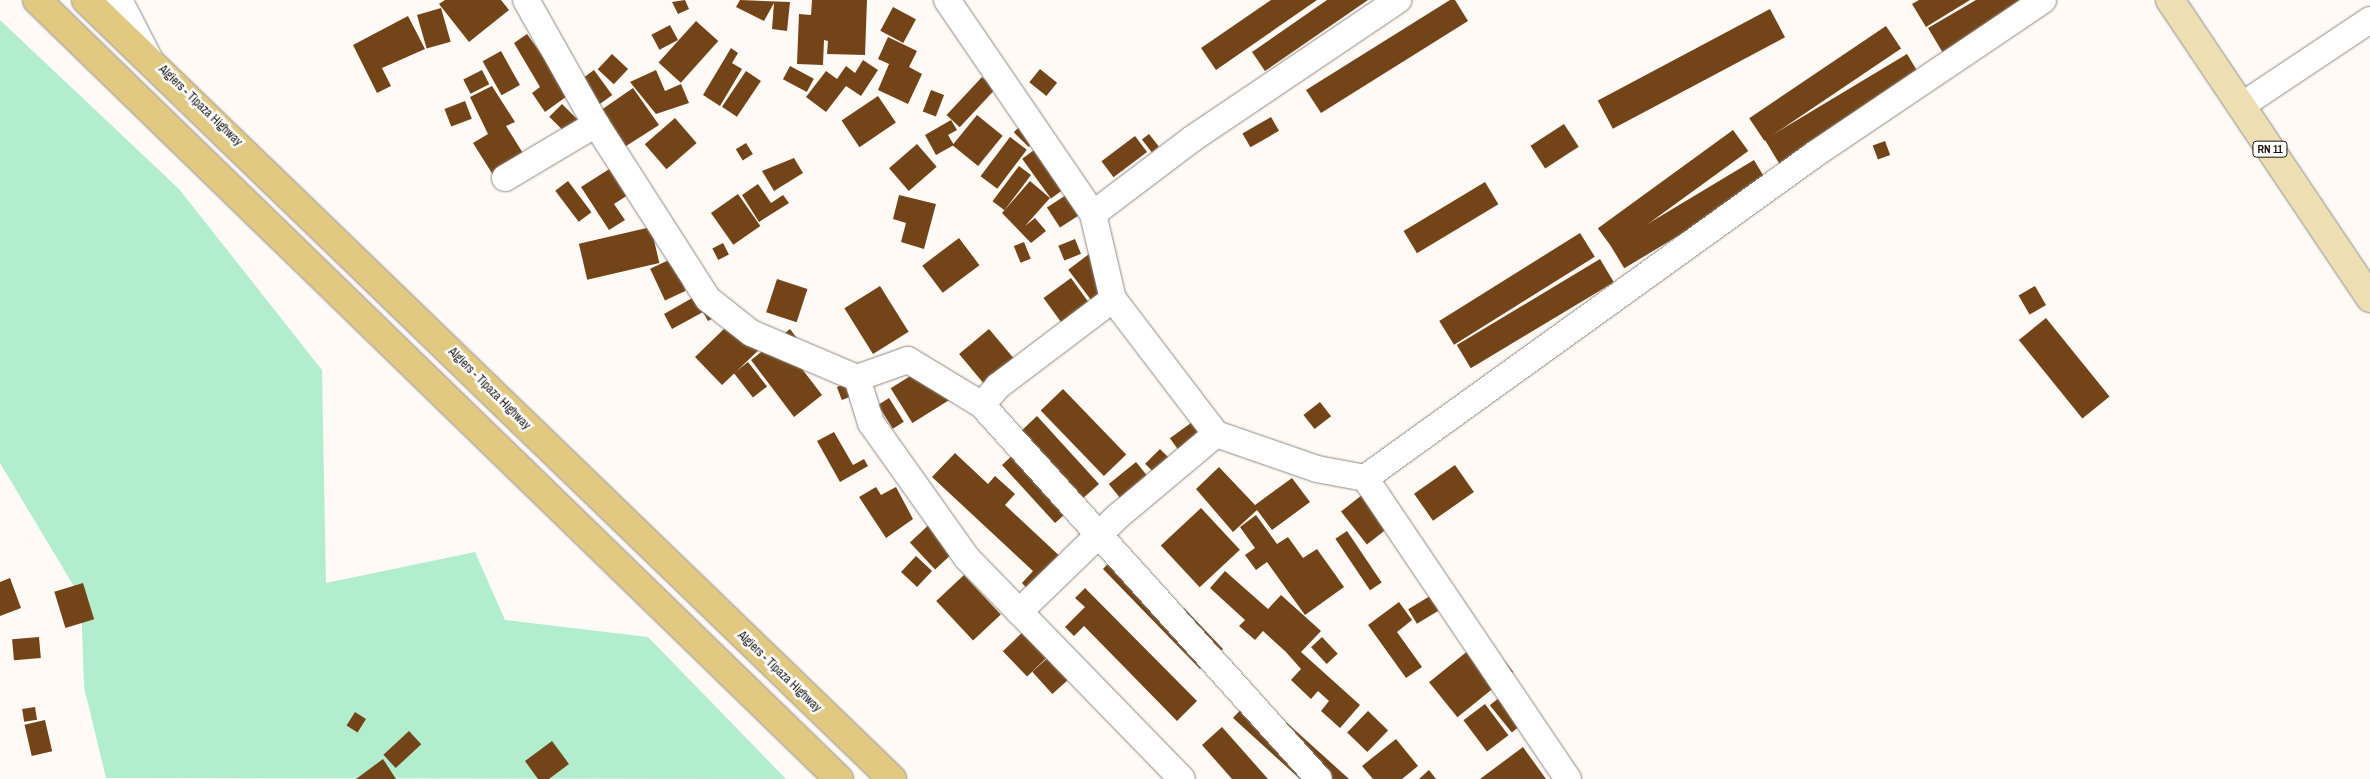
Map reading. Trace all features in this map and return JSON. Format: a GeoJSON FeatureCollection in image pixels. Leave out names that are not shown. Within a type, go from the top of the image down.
{"type":"FeatureCollection","features":[{"type":"Feature","properties":{"kind":"highway"},"geometry":{"type":"LineString","coordinates":[[37,0],[839,779]]}},
{"type":"Feature","properties":{"kind":"highway","name":"Algiers - Tipaza Highway"},"geometry":{"type":"LineString","coordinates":[[86,0],[149,58],[892,779]]}},
{"type":"Feature","properties":{"kind":"main road","name":"RN 11"},"geometry":{"type":"LineString","coordinates":[[2170,0],[2370,298]]}},
{"type":"Feature","properties":{"kind":"street"},"geometry":{"type":"LineString","coordinates":[[119,0],[149,58]]}},
{"type":"Feature","properties":{"kind":"street"},"geometry":{"type":"LineString","coordinates":[[526,0],[596,124],[708,299],[751,333],[857,378],[908,360],[982,406],[1319,779]]}},
{"type":"Feature","properties":{"kind":"street"},"geometry":{"type":"LineString","coordinates":[[947,0],[1093,214],[1113,299],[1216,434],[1317,469],[1365,478],[1568,779]]}},
{"type":"Feature","properties":{"kind":"street"},"geometry":{"type":"LineString","coordinates":[[1093,214],[1192,139],[1398,0]]}},
{"type":"Feature","properties":{"kind":"street"},"geometry":{"type":"LineString","coordinates":[[1365,478],[1815,154],[2043,0]]}},
{"type":"Feature","properties":{"kind":"street"},"geometry":{"type":"LineString","coordinates":[[2241,106],[2370,20]]}},
{"type":"Feature","properties":{"kind":"street"},"geometry":{"type":"LineString","coordinates":[[505,178],[596,124]]}},
{"type":"Feature","properties":{"kind":"street"},"geometry":{"type":"LineString","coordinates":[[982,406],[998,386],[1113,299]]}},
{"type":"Feature","properties":{"kind":"street"},"geometry":{"type":"LineString","coordinates":[[857,378],[871,423],[967,558],[1182,779]]}},
{"type":"Feature","properties":{"kind":"street"},"geometry":{"type":"LineString","coordinates":[[1019,612],[1101,536],[1117,517],[1216,434]]}},
{"type":"Feature","properties":{"kind":"green space"},"geometry":{"type":"Polygon","coordinates":[[[0,20],[179,189],[322,370],[326,583],[475,552],[505,620],[648,637],[786,779],[106,778],[84,687],[81,598],[0,463],[0,20]]]}},
{"type":"Feature","properties":{"kind":"building"},"geometry":{"type":"Polygon","coordinates":[[[445,0],[501,0],[509,10],[469,42],[439,4],[445,0]]]}},
{"type":"Feature","properties":{"kind":"building"},"geometry":{"type":"Polygon","coordinates":[[[685,0],[689,9],[678,14],[672,2],[685,0]]]}},
{"type":"Feature","properties":{"kind":"building"},"geometry":{"type":"Polygon","coordinates":[[[740,0],[790,2],[787,31],[772,29],[774,3],[764,21],[736,7],[740,0]]]}},
{"type":"Feature","properties":{"kind":"building"},"geometry":{"type":"Polygon","coordinates":[[[812,0],[867,0],[865,55],[827,54],[828,41],[824,40],[823,65],[797,64],[799,14],[811,15],[812,0]]]}},
{"type":"Feature","properties":{"kind":"building"},"geometry":{"type":"Polygon","coordinates":[[[1271,0],[1317,0],[1216,70],[1201,48],[1271,0]]]}},
{"type":"Feature","properties":{"kind":"building"},"geometry":{"type":"Polygon","coordinates":[[[1327,0],[1368,0],[1265,71],[1252,52],[1327,0]]]}},
{"type":"Feature","properties":{"kind":"building"},"geometry":{"type":"Polygon","coordinates":[[[1450,0],[1455,0],[1468,21],[1321,113],[1306,90],[1450,0]]]}},
{"type":"Feature","properties":{"kind":"building"},"geometry":{"type":"Polygon","coordinates":[[[1919,0],[1970,0],[1926,27],[1912,4],[1919,0]]]}},
{"type":"Feature","properties":{"kind":"building"},"geometry":{"type":"Polygon","coordinates":[[[1976,0],[2034,0],[1943,53],[1928,28],[1976,0]]]}},
{"type":"Feature","properties":{"kind":"building"},"geometry":{"type":"Polygon","coordinates":[[[893,7],[916,19],[903,43],[880,31],[893,7]]]}},
{"type":"Feature","properties":{"kind":"building"},"geometry":{"type":"Polygon","coordinates":[[[441,8],[451,42],[427,49],[417,15],[441,8]]]}},
{"type":"Feature","properties":{"kind":"building"},"geometry":{"type":"Polygon","coordinates":[[[1770,9],[1785,37],[1613,129],[1598,101],[1770,9]]]}},
{"type":"Feature","properties":{"kind":"building"},"geometry":{"type":"Polygon","coordinates":[[[408,16],[425,49],[382,68],[391,86],[377,93],[353,45],[408,16]]]}},
{"type":"Feature","properties":{"kind":"building"},"geometry":{"type":"Polygon","coordinates":[[[696,21],[718,41],[681,83],[659,63],[696,21]]]}},
{"type":"Feature","properties":{"kind":"building"},"geometry":{"type":"Polygon","coordinates":[[[670,25],[678,40],[659,50],[651,35],[670,25]]]}},
{"type":"Feature","properties":{"kind":"building"},"geometry":{"type":"Polygon","coordinates":[[[1886,26],[1901,48],[1764,141],[1749,118],[1886,26]]]}},
{"type":"Feature","properties":{"kind":"building"},"geometry":{"type":"Polygon","coordinates":[[[527,34],[570,94],[545,112],[532,93],[540,87],[514,43],[527,34]]]}},
{"type":"Feature","properties":{"kind":"building"},"geometry":{"type":"Polygon","coordinates":[[[888,37],[917,51],[909,67],[922,74],[908,104],[878,90],[889,64],[878,59],[888,37]]]}},
{"type":"Feature","properties":{"kind":"building"},"geometry":{"type":"Polygon","coordinates":[[[731,48],[738,53],[732,63],[742,69],[720,106],[703,95],[731,48]]]}},
{"type":"Feature","properties":{"kind":"building"},"geometry":{"type":"Polygon","coordinates":[[[501,51],[520,85],[502,95],[483,61],[501,51]]]}},
{"type":"Feature","properties":{"kind":"building"},"geometry":{"type":"Polygon","coordinates":[[[612,54],[628,69],[614,84],[598,69],[612,54]]]}},
{"type":"Feature","properties":{"kind":"building"},"geometry":{"type":"Polygon","coordinates":[[[1907,54],[1922,79],[1780,164],[1765,139],[1907,54]]]}},
{"type":"Feature","properties":{"kind":"building"},"geometry":{"type":"Polygon","coordinates":[[[863,60],[878,70],[861,96],[846,86],[826,112],[806,97],[826,71],[837,79],[846,66],[855,73],[863,60]]]}},
{"type":"Feature","properties":{"kind":"building"},"geometry":{"type":"Polygon","coordinates":[[[790,66],[814,79],[807,92],[783,79],[790,66]]]}},
{"type":"Feature","properties":{"kind":"building"},"geometry":{"type":"Polygon","coordinates":[[[1040,69],[1057,83],[1046,96],[1029,82],[1040,69]]]}},
{"type":"Feature","properties":{"kind":"building"},"geometry":{"type":"Polygon","coordinates":[[[482,70],[489,84],[471,94],[463,80],[482,70]]]}},
{"type":"Feature","properties":{"kind":"building"},"geometry":{"type":"Polygon","coordinates":[[[594,70],[612,95],[594,108],[576,83],[594,70]]]}},
{"type":"Feature","properties":{"kind":"building"},"geometry":{"type":"Polygon","coordinates":[[[656,70],[665,91],[681,84],[689,103],[656,114],[630,82],[656,70]]]}},
{"type":"Feature","properties":{"kind":"building"},"geometry":{"type":"Polygon","coordinates":[[[746,71],[761,81],[737,117],[722,107],[746,71]]]}},
{"type":"Feature","properties":{"kind":"building"},"geometry":{"type":"Polygon","coordinates":[[[982,77],[995,89],[960,127],[947,115],[982,77]]]}},
{"type":"Feature","properties":{"kind":"building"},"geometry":{"type":"Polygon","coordinates":[[[492,86],[515,122],[506,126],[526,158],[495,178],[473,143],[488,134],[470,97],[492,86]]]}},
{"type":"Feature","properties":{"kind":"building"},"geometry":{"type":"Polygon","coordinates":[[[633,88],[659,125],[623,148],[594,115],[633,88]]]}},
{"type":"Feature","properties":{"kind":"building"},"geometry":{"type":"Polygon","coordinates":[[[931,90],[944,95],[936,116],[923,111],[931,90]]]}},
{"type":"Feature","properties":{"kind":"building"},"geometry":{"type":"Polygon","coordinates":[[[878,96],[896,123],[859,147],[842,121],[878,96]]]}},
{"type":"Feature","properties":{"kind":"building"},"geometry":{"type":"Polygon","coordinates":[[[465,101],[472,119],[451,127],[444,109],[465,101]]]}},
{"type":"Feature","properties":{"kind":"building"},"geometry":{"type":"Polygon","coordinates":[[[562,104],[582,124],[569,137],[549,117],[562,104]]]}},
{"type":"Feature","properties":{"kind":"building"},"geometry":{"type":"Polygon","coordinates":[[[977,115],[1003,136],[978,166],[952,145],[977,115]]]}},
{"type":"Feature","properties":{"kind":"building"},"geometry":{"type":"Polygon","coordinates":[[[1271,117],[1279,131],[1250,147],[1242,134],[1271,117]]]}},
{"type":"Feature","properties":{"kind":"building"},"geometry":{"type":"Polygon","coordinates":[[[675,118],[697,143],[666,169],[645,144],[675,118]]]}},
{"type":"Feature","properties":{"kind":"building"},"geometry":{"type":"Polygon","coordinates":[[[951,120],[957,130],[948,135],[954,145],[936,155],[925,135],[951,120]]]}},
{"type":"Feature","properties":{"kind":"building"},"geometry":{"type":"Polygon","coordinates":[[[1023,123],[1038,138],[1029,147],[1014,132],[1023,123]]]}},
{"type":"Feature","properties":{"kind":"building"},"geometry":{"type":"Polygon","coordinates":[[[1564,124],[1579,147],[1545,168],[1530,146],[1564,124]]]}},
{"type":"Feature","properties":{"kind":"building"},"geometry":{"type":"Polygon","coordinates":[[[1733,130],[1748,151],[1613,249],[1598,228],[1733,130]]]}},
{"type":"Feature","properties":{"kind":"building"},"geometry":{"type":"Polygon","coordinates":[[[1149,134],[1159,147],[1152,152],[1142,140],[1149,134]]]}},
{"type":"Feature","properties":{"kind":"building"},"geometry":{"type":"Polygon","coordinates":[[[1135,136],[1147,152],[1113,177],[1101,161],[1135,136]]]}},
{"type":"Feature","properties":{"kind":"building"},"geometry":{"type":"Polygon","coordinates":[[[1010,137],[1027,150],[997,189],[981,176],[1010,137]]]}},
{"type":"Feature","properties":{"kind":"building"},"geometry":{"type":"Polygon","coordinates":[[[1048,140],[1077,180],[1051,198],[1022,159],[1048,140]]]}},
{"type":"Feature","properties":{"kind":"building"},"geometry":{"type":"Polygon","coordinates":[[[1885,141],[1890,155],[1878,160],[1873,145],[1885,141]]]}},
{"type":"Feature","properties":{"kind":"building"},"geometry":{"type":"Polygon","coordinates":[[[746,143],[753,154],[743,160],[736,149],[746,143]]]}},
{"type":"Feature","properties":{"kind":"building"},"geometry":{"type":"Polygon","coordinates":[[[917,144],[937,167],[909,191],[889,168],[917,144]]]}},
{"type":"Feature","properties":{"kind":"building"},"geometry":{"type":"Polygon","coordinates":[[[794,158],[803,173],[774,191],[762,171],[794,158]]]}},
{"type":"Feature","properties":{"kind":"building"},"geometry":{"type":"Polygon","coordinates":[[[1754,160],[1767,182],[1624,268],[1611,246],[1754,160]]]}},
{"type":"Feature","properties":{"kind":"building"},"geometry":{"type":"Polygon","coordinates":[[[614,166],[631,193],[614,204],[625,220],[609,230],[581,187],[614,166]]]}},
{"type":"Feature","properties":{"kind":"building"},"geometry":{"type":"Polygon","coordinates":[[[1019,166],[1031,175],[1004,210],[993,201],[1019,166]]]}},
{"type":"Feature","properties":{"kind":"building"},"geometry":{"type":"Polygon","coordinates":[[[568,181],[591,212],[579,222],[555,191],[568,181]]]}},
{"type":"Feature","properties":{"kind":"building"},"geometry":{"type":"Polygon","coordinates":[[[1030,181],[1050,198],[1025,226],[1035,218],[1046,231],[1031,243],[1002,213],[1030,181]]]}},
{"type":"Feature","properties":{"kind":"building"},"geometry":{"type":"Polygon","coordinates":[[[1485,182],[1498,204],[1417,253],[1404,231],[1485,182]]]}},
{"type":"Feature","properties":{"kind":"building"},"geometry":{"type":"Polygon","coordinates":[[[758,184],[771,203],[783,195],[789,203],[759,222],[742,195],[758,184]]]}},
{"type":"Feature","properties":{"kind":"building"},"geometry":{"type":"Polygon","coordinates":[[[1083,184],[1096,204],[1060,228],[1047,207],[1083,184]]]}},
{"type":"Feature","properties":{"kind":"building"},"geometry":{"type":"Polygon","coordinates":[[[738,194],[760,226],[733,245],[711,213],[738,194]]]}},
{"type":"Feature","properties":{"kind":"building"},"geometry":{"type":"Polygon","coordinates":[[[899,195],[936,204],[924,249],[901,242],[906,223],[893,219],[899,195]]]}},
{"type":"Feature","properties":{"kind":"building"},"geometry":{"type":"Polygon","coordinates":[[[651,227],[659,263],[587,280],[579,244],[651,227]]]}},
{"type":"Feature","properties":{"kind":"building"},"geometry":{"type":"Polygon","coordinates":[[[1580,233],[1595,257],[1454,345],[1439,321],[1580,233]]]}},
{"type":"Feature","properties":{"kind":"building"},"geometry":{"type":"Polygon","coordinates":[[[959,238],[979,265],[943,293],[922,266],[959,238]]]}},
{"type":"Feature","properties":{"kind":"building"},"geometry":{"type":"Polygon","coordinates":[[[1075,239],[1081,254],[1064,261],[1058,246],[1075,239]]]}},
{"type":"Feature","properties":{"kind":"building"},"geometry":{"type":"Polygon","coordinates":[[[1024,242],[1031,259],[1021,263],[1014,246],[1024,242]]]}},
{"type":"Feature","properties":{"kind":"building"},"geometry":{"type":"Polygon","coordinates":[[[723,243],[729,255],[718,260],[712,248],[723,243]]]}},
{"type":"Feature","properties":{"kind":"building"},"geometry":{"type":"Polygon","coordinates":[[[1097,248],[1122,281],[1093,302],[1068,270],[1097,248]]]}},
{"type":"Feature","properties":{"kind":"building"},"geometry":{"type":"Polygon","coordinates":[[[671,259],[686,291],[665,300],[650,269],[671,259]]]}},
{"type":"Feature","properties":{"kind":"building"},"geometry":{"type":"Polygon","coordinates":[[[1600,259],[1614,282],[1471,368],[1457,345],[1600,259]]]}},
{"type":"Feature","properties":{"kind":"building"},"geometry":{"type":"Polygon","coordinates":[[[1071,278],[1090,304],[1062,324],[1043,298],[1071,278]]]}},
{"type":"Feature","properties":{"kind":"building"},"geometry":{"type":"Polygon","coordinates":[[[777,279],[807,289],[797,322],[766,312],[777,279]]]}},
{"type":"Feature","properties":{"kind":"building"},"geometry":{"type":"Polygon","coordinates":[[[880,286],[909,332],[873,354],[844,308],[880,286]]]}},
{"type":"Feature","properties":{"kind":"building"},"geometry":{"type":"Polygon","coordinates":[[[2035,286],[2046,305],[2030,315],[2019,296],[2035,286]]]}},
{"type":"Feature","properties":{"kind":"building"},"geometry":{"type":"Polygon","coordinates":[[[694,297],[721,314],[708,321],[703,312],[672,329],[664,314],[694,297]]]}},
{"type":"Feature","properties":{"kind":"building"},"geometry":{"type":"Polygon","coordinates":[[[2046,318],[2110,396],[2082,419],[2019,340],[2046,318]]]}},
{"type":"Feature","properties":{"kind":"building"},"geometry":{"type":"Polygon","coordinates":[[[726,327],[763,346],[722,385],[695,357],[726,327]]]}},
{"type":"Feature","properties":{"kind":"building"},"geometry":{"type":"Polygon","coordinates":[[[790,329],[811,357],[799,365],[822,395],[794,417],[751,360],[790,329]]]}},
{"type":"Feature","properties":{"kind":"building"},"geometry":{"type":"Polygon","coordinates":[[[989,329],[1013,358],[984,383],[959,354],[989,329]]]}},
{"type":"Feature","properties":{"kind":"building"},"geometry":{"type":"Polygon","coordinates":[[[748,362],[767,386],[753,398],[734,373],[748,362]]]}},
{"type":"Feature","properties":{"kind":"building"},"geometry":{"type":"Polygon","coordinates":[[[928,365],[950,400],[912,423],[891,388],[928,365]]]}},
{"type":"Feature","properties":{"kind":"building"},"geometry":{"type":"Polygon","coordinates":[[[863,377],[868,390],[842,400],[837,387],[863,377]]]}},
{"type":"Feature","properties":{"kind":"building"},"geometry":{"type":"Polygon","coordinates":[[[1063,389],[1126,454],[1104,476],[1041,411],[1063,389]]]}},
{"type":"Feature","properties":{"kind":"building"},"geometry":{"type":"Polygon","coordinates":[[[889,398],[904,422],[893,429],[878,405],[889,398]]]}},
{"type":"Feature","properties":{"kind":"building"},"geometry":{"type":"Polygon","coordinates":[[[1320,402],[1331,416],[1315,429],[1303,415],[1320,402]]]}},
{"type":"Feature","properties":{"kind":"building"},"geometry":{"type":"Polygon","coordinates":[[[1037,416],[1099,484],[1055,523],[1002,465],[1027,442],[1019,433],[1037,416]]]}},
{"type":"Feature","properties":{"kind":"building"},"geometry":{"type":"Polygon","coordinates":[[[1195,420],[1212,443],[1187,462],[1170,438],[1195,420]]]}},
{"type":"Feature","properties":{"kind":"building"},"geometry":{"type":"Polygon","coordinates":[[[834,432],[853,465],[864,459],[868,466],[840,482],[817,441],[834,432]]]}},
{"type":"Feature","properties":{"kind":"building"},"geometry":{"type":"Polygon","coordinates":[[[1160,449],[1178,467],[1163,482],[1145,464],[1160,449]]]}},
{"type":"Feature","properties":{"kind":"building"},"geometry":{"type":"Polygon","coordinates":[[[955,453],[988,484],[995,476],[1015,494],[1005,505],[1065,561],[1033,595],[1022,583],[1033,571],[932,477],[955,453]]]}},
{"type":"Feature","properties":{"kind":"building"},"geometry":{"type":"Polygon","coordinates":[[[1136,462],[1156,487],[1129,509],[1109,484],[1136,462]]]}},
{"type":"Feature","properties":{"kind":"building"},"geometry":{"type":"Polygon","coordinates":[[[1455,465],[1474,492],[1433,521],[1414,494],[1455,465]]]}},
{"type":"Feature","properties":{"kind":"building"},"geometry":{"type":"Polygon","coordinates":[[[1219,467],[1255,505],[1292,478],[1310,502],[1272,530],[1257,510],[1233,532],[1196,489],[1219,467]]]}},
{"type":"Feature","properties":{"kind":"building"},"geometry":{"type":"Polygon","coordinates":[[[876,487],[881,495],[896,487],[913,519],[886,538],[859,497],[876,487]]]}},
{"type":"Feature","properties":{"kind":"building"},"geometry":{"type":"Polygon","coordinates":[[[1371,488],[1397,521],[1367,544],[1341,511],[1371,488]]]}},
{"type":"Feature","properties":{"kind":"building"},"geometry":{"type":"Polygon","coordinates":[[[1201,508],[1240,550],[1200,587],[1161,546],[1201,508]]]}},
{"type":"Feature","properties":{"kind":"building"},"geometry":{"type":"Polygon","coordinates":[[[1256,515],[1277,544],[1288,537],[1303,558],[1317,549],[1344,587],[1305,615],[1267,562],[1256,570],[1245,555],[1255,548],[1240,527],[1256,515]]]}},
{"type":"Feature","properties":{"kind":"building"},"geometry":{"type":"Polygon","coordinates":[[[934,520],[959,547],[935,570],[910,543],[934,520]]]}},
{"type":"Feature","properties":{"kind":"building"},"geometry":{"type":"Polygon","coordinates":[[[1347,531],[1382,582],[1370,590],[1335,539],[1347,531]]]}},
{"type":"Feature","properties":{"kind":"building"},"geometry":{"type":"Polygon","coordinates":[[[1123,548],[1175,616],[1184,608],[1223,649],[1200,669],[1103,569],[1123,548]]]}},
{"type":"Feature","properties":{"kind":"building"},"geometry":{"type":"Polygon","coordinates":[[[916,556],[932,571],[917,587],[901,572],[916,556]]]}},
{"type":"Feature","properties":{"kind":"building"},"geometry":{"type":"Polygon","coordinates":[[[1225,571],[1268,609],[1281,595],[1321,631],[1301,652],[1360,705],[1340,728],[1321,711],[1329,701],[1318,691],[1311,699],[1291,680],[1301,669],[1286,652],[1263,631],[1255,640],[1239,626],[1245,620],[1210,588],[1225,571]]]}},
{"type":"Feature","properties":{"kind":"building"},"geometry":{"type":"Polygon","coordinates":[[[964,575],[1001,614],[973,640],[936,601],[964,575]]]}},
{"type":"Feature","properties":{"kind":"building"},"geometry":{"type":"Polygon","coordinates":[[[10,578],[21,608],[0,616],[0,582],[10,578]]]}},
{"type":"Feature","properties":{"kind":"building"},"geometry":{"type":"Polygon","coordinates":[[[83,583],[94,619],[65,628],[54,592],[83,583]]]}},
{"type":"Feature","properties":{"kind":"building"},"geometry":{"type":"Polygon","coordinates":[[[1445,587],[1454,602],[1417,624],[1408,609],[1445,587]]]}},
{"type":"Feature","properties":{"kind":"building"},"geometry":{"type":"Polygon","coordinates":[[[1085,588],[1197,701],[1177,721],[1084,626],[1074,636],[1065,627],[1085,607],[1075,598],[1085,588]]]}},
{"type":"Feature","properties":{"kind":"building"},"geometry":{"type":"Polygon","coordinates":[[[1399,602],[1412,620],[1397,632],[1422,667],[1406,678],[1368,625],[1399,602]]]}},
{"type":"Feature","properties":{"kind":"building"},"geometry":{"type":"Polygon","coordinates":[[[1028,627],[1052,652],[1027,676],[1003,651],[1028,627]]]}},
{"type":"Feature","properties":{"kind":"building"},"geometry":{"type":"Polygon","coordinates":[[[39,637],[41,658],[14,660],[12,639],[39,637]]]}},
{"type":"Feature","properties":{"kind":"building"},"geometry":{"type":"Polygon","coordinates":[[[1322,637],[1338,654],[1327,664],[1311,647],[1322,637]]]}},
{"type":"Feature","properties":{"kind":"building"},"geometry":{"type":"Polygon","coordinates":[[[1485,637],[1513,672],[1457,717],[1429,682],[1485,637]]]}},
{"type":"Feature","properties":{"kind":"building"},"geometry":{"type":"Polygon","coordinates":[[[1062,645],[1082,667],[1052,694],[1032,672],[1062,645]]]}},
{"type":"Feature","properties":{"kind":"building"},"geometry":{"type":"Polygon","coordinates":[[[1510,689],[1532,716],[1512,733],[1490,705],[1510,689]]]}},
{"type":"Feature","properties":{"kind":"building"},"geometry":{"type":"Polygon","coordinates":[[[1255,694],[1349,779],[1300,779],[1233,718],[1255,694]]]}},
{"type":"Feature","properties":{"kind":"building"},"geometry":{"type":"Polygon","coordinates":[[[1485,704],[1508,735],[1487,751],[1463,720],[1485,704]]]}},
{"type":"Feature","properties":{"kind":"building"},"geometry":{"type":"Polygon","coordinates":[[[35,707],[37,720],[24,722],[22,709],[35,707]]]}},
{"type":"Feature","properties":{"kind":"building"},"geometry":{"type":"Polygon","coordinates":[[[1368,711],[1388,730],[1367,752],[1347,733],[1368,711]]]}},
{"type":"Feature","properties":{"kind":"building"},"geometry":{"type":"Polygon","coordinates":[[[355,712],[366,719],[358,732],[347,726],[355,712]]]}},
{"type":"Feature","properties":{"kind":"building"},"geometry":{"type":"Polygon","coordinates":[[[45,720],[52,751],[32,756],[25,725],[45,720]]]}},
{"type":"Feature","properties":{"kind":"building"},"geometry":{"type":"Polygon","coordinates":[[[1222,727],[1268,779],[1232,779],[1202,745],[1222,727]]]}},
{"type":"Feature","properties":{"kind":"building"},"geometry":{"type":"Polygon","coordinates":[[[409,731],[421,744],[396,768],[383,755],[409,731]]]}},
{"type":"Feature","properties":{"kind":"building"},"geometry":{"type":"Polygon","coordinates":[[[1396,739],[1418,766],[1402,779],[1373,779],[1362,766],[1396,739]]]}},
{"type":"Feature","properties":{"kind":"building"},"geometry":{"type":"Polygon","coordinates":[[[552,741],[569,764],[549,779],[538,779],[525,761],[552,741]]]}},
{"type":"Feature","properties":{"kind":"building"},"geometry":{"type":"Polygon","coordinates":[[[1523,747],[1546,779],[1480,779],[1523,747]]]}},
{"type":"Feature","properties":{"kind":"building"},"geometry":{"type":"Polygon","coordinates":[[[383,759],[396,779],[356,779],[383,759]]]}},
{"type":"Feature","properties":{"kind":"building"},"geometry":{"type":"Polygon","coordinates":[[[1429,770],[1436,779],[1419,779],[1429,770]]]}}]}
